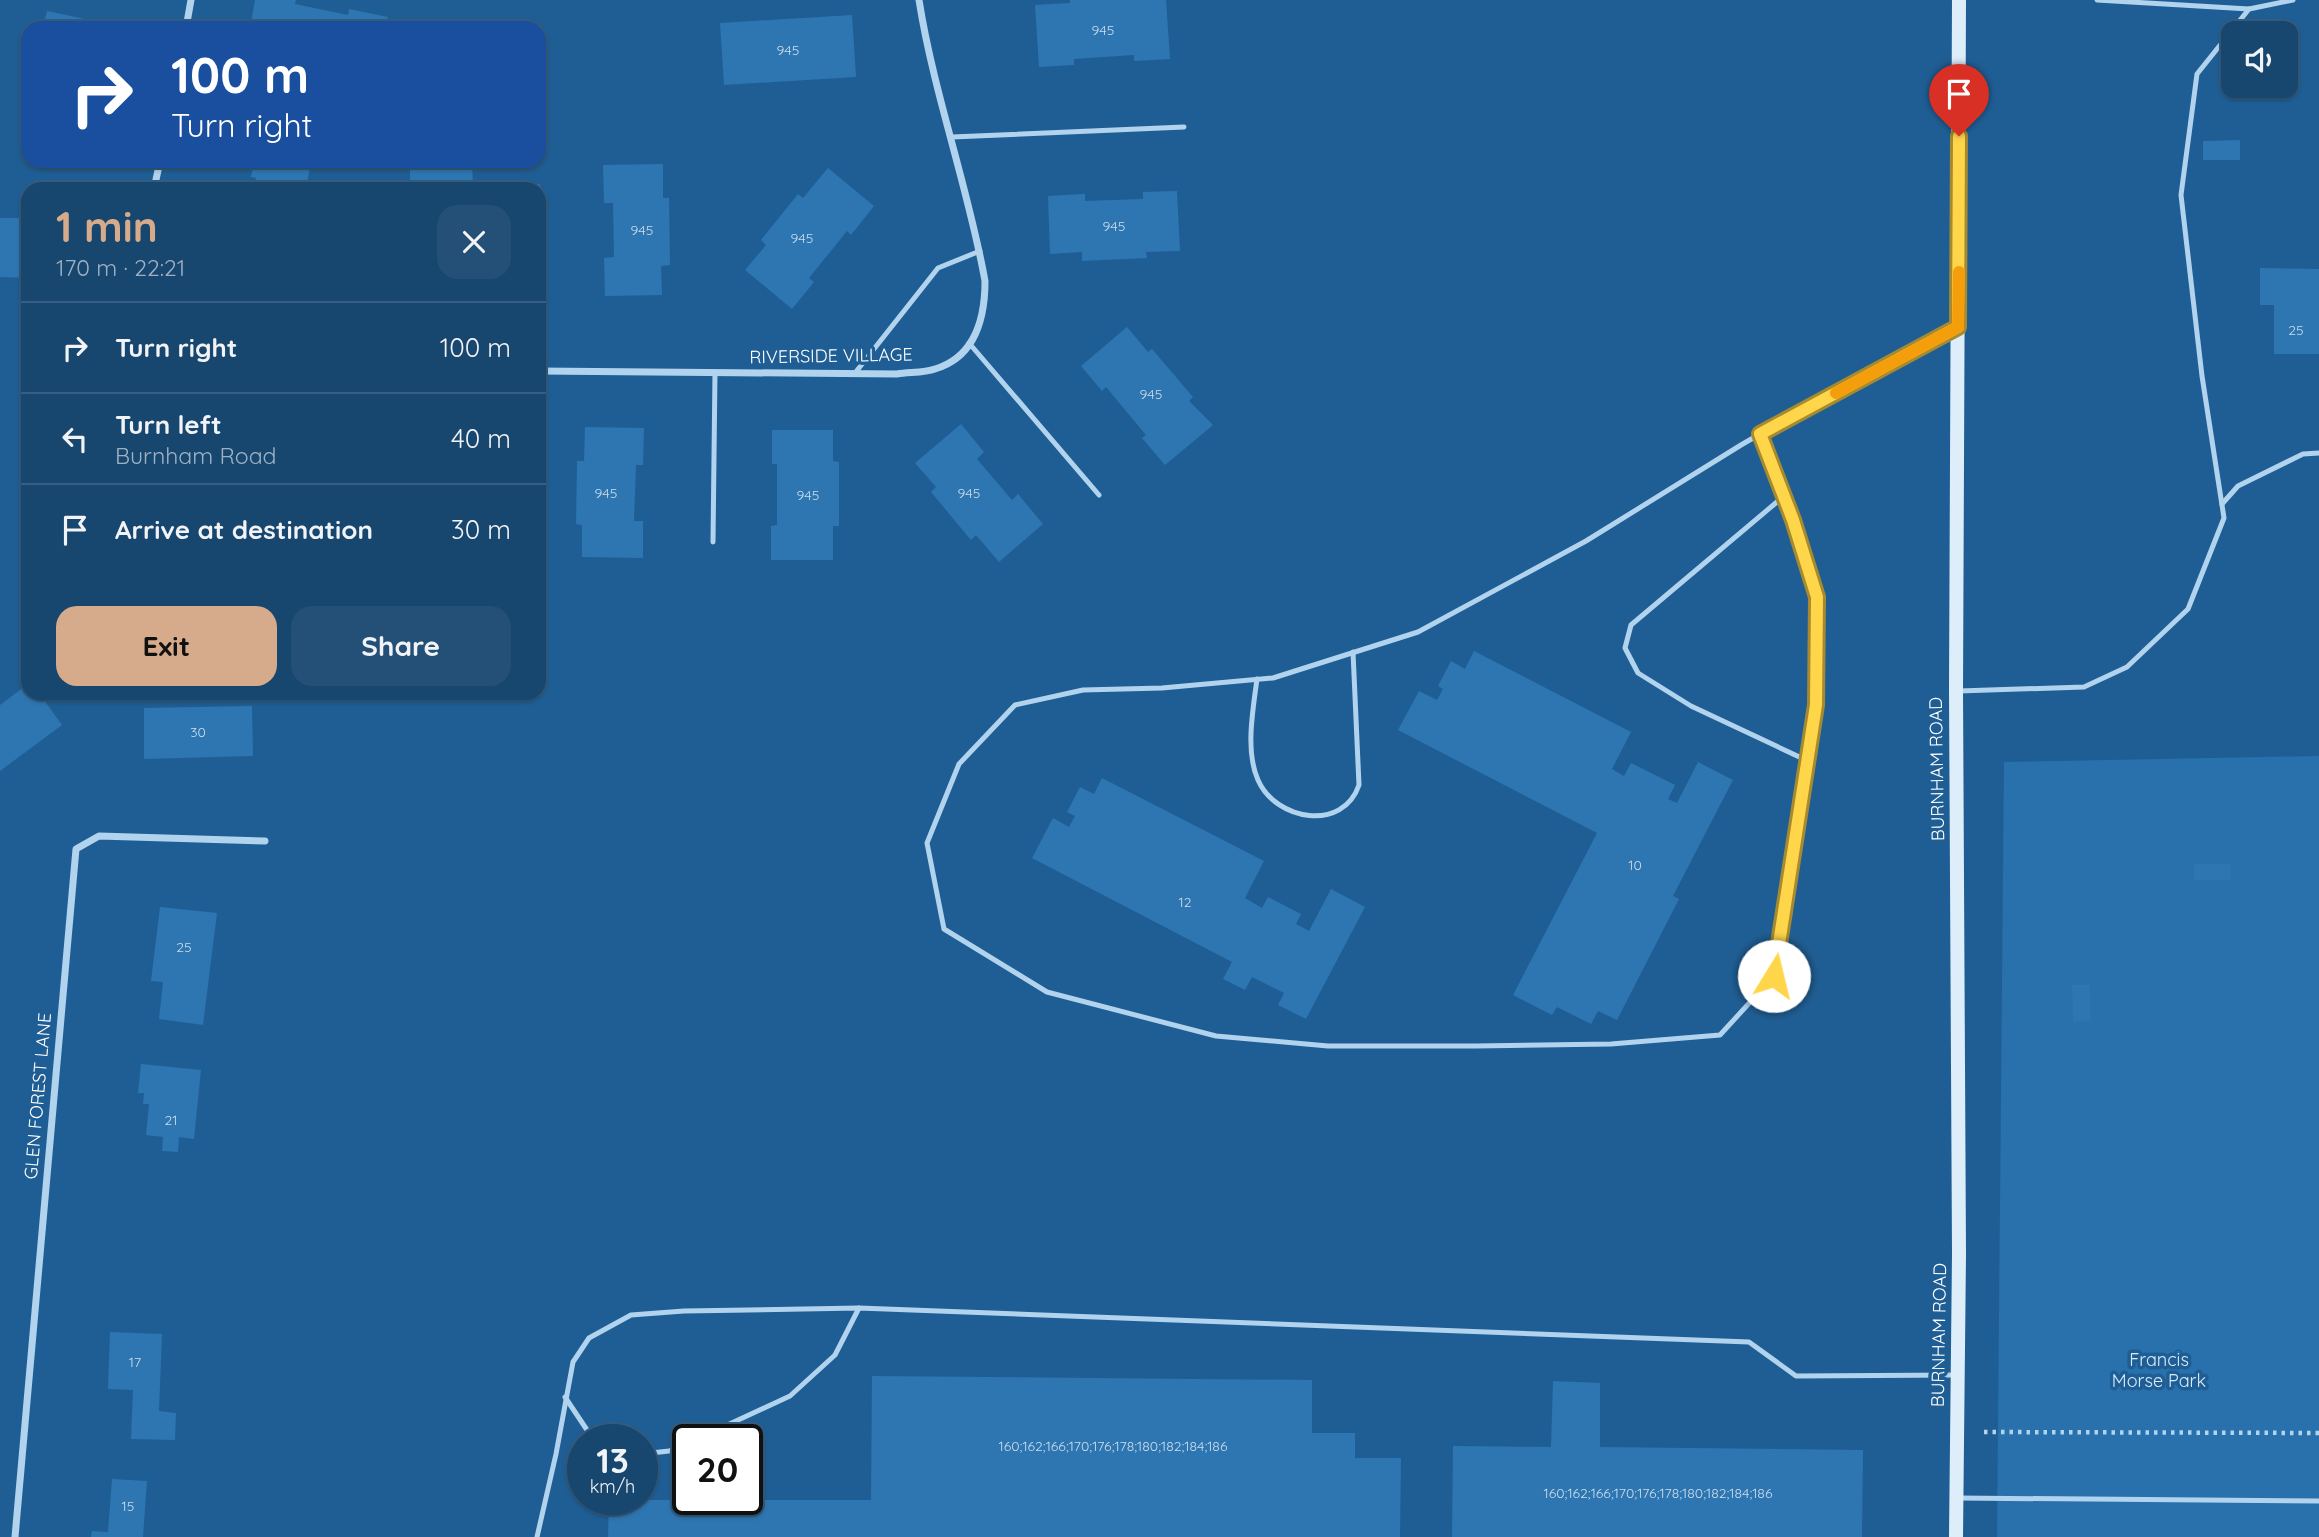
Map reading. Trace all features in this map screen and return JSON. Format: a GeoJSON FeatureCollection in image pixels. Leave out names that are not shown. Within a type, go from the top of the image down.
{"type":"FeatureCollection","features":[{"type":"Feature","properties":{"kind":"street"},"geometry":{"type":"LineString","coordinates":[[187,21],[191,0]]}},
{"type":"Feature","properties":{"kind":"street","name":"RIVERSIDE VILLAGE"},"geometry":{"type":"LineString","coordinates":[[546,371],[897,374],[936,369],[961,354],[979,331],[985,306],[985,281],[952,137],[936,82],[919,0]]}},
{"type":"Feature","properties":{"kind":"street","name":"BURNHAM ROAD"},"geometry":{"type":"LineString","coordinates":[[1956,1537],[1959,0]]}},
{"type":"Feature","properties":{"kind":"street","name":"GLEN FOREST LANE"},"geometry":{"type":"LineString","coordinates":[[15,1537],[76,849],[99,836],[265,841]]}},
{"type":"Feature","properties":{"kind":"lane"},"geometry":{"type":"LineString","coordinates":[[2097,0],[2249,9],[2293,0]]}},
{"type":"Feature","properties":{"kind":"lane"},"geometry":{"type":"LineString","coordinates":[[1956,691],[2084,687],[2127,667],[2188,609],[2224,518],[2202,376],[2181,195],[2197,74],[2249,9]]}},
{"type":"Feature","properties":{"kind":"lane"},"geometry":{"type":"LineString","coordinates":[[952,137],[1184,127]]}},
{"type":"Feature","properties":{"kind":"lane"},"geometry":{"type":"LineString","coordinates":[[855,373],[938,268],[980,251]]}},
{"type":"Feature","properties":{"kind":"lane"},"geometry":{"type":"LineString","coordinates":[[1760,434],[1784,496],[1817,597],[1816,705],[1774,976],[1720,1035],[1611,1044],[1476,1046],[1328,1046],[1216,1036],[1047,992],[944,929],[927,843],[958,764],[1015,705],[1083,690],[1162,688],[1273,678],[1418,632],[1587,541],[1760,434],[1958,327]]}},
{"type":"Feature","properties":{"kind":"lane"},"geometry":{"type":"LineString","coordinates":[[969,343],[1099,495]]}},
{"type":"Feature","properties":{"kind":"lane"},"geometry":{"type":"LineString","coordinates":[[713,542],[715,372]]}},
{"type":"Feature","properties":{"kind":"lane"},"geometry":{"type":"LineString","coordinates":[[2222,504],[2238,485],[2303,454],[2319,453]]}},
{"type":"Feature","properties":{"kind":"lane"},"geometry":{"type":"LineString","coordinates":[[1784,496],[1639,617],[1631,625],[1625,648],[1638,673],[1691,706],[1808,761]]}},
{"type":"Feature","properties":{"kind":"lane"},"geometry":{"type":"LineString","coordinates":[[1257,679],[1251,729],[1257,778],[1272,799],[1288,810],[1317,816],[1334,813],[1345,808],[1355,797],[1359,785],[1353,652]]}},
{"type":"Feature","properties":{"kind":"lane"},"geometry":{"type":"LineString","coordinates":[[537,1537],[573,1362],[589,1338],[631,1315],[684,1311],[859,1308],[1749,1342],[1796,1376],[1957,1374]]}},
{"type":"Feature","properties":{"kind":"lane"},"geometry":{"type":"LineString","coordinates":[[730,1424],[790,1396],[835,1355],[859,1308]]}},
{"type":"Feature","properties":{"kind":"lane"},"geometry":{"type":"LineString","coordinates":[[565,1397],[583,1424]]}},
{"type":"Feature","properties":{"kind":"lane"},"geometry":{"type":"LineString","coordinates":[[1956,1498],[2319,1502]]}},
{"type":"Feature","properties":{"kind":"path"},"geometry":{"type":"LineString","coordinates":[[1976,1432],[2319,1433]]}},
{"type":"Feature","properties":{"kind":"green space","name":"Francis Morse Park"},"geometry":{"type":"Polygon","coordinates":[[[2319,756],[2319,1537],[1997,1537],[2004,762],[2319,756]]]}},
{"type":"Feature","properties":{"kind":"building"},"geometry":{"type":"Polygon","coordinates":[[[255,0],[296,0],[295,4],[348,15],[349,9],[388,17],[387,21],[251,21],[255,0]]]}},
{"type":"Feature","properties":{"kind":"building"},"geometry":{"type":"Polygon","coordinates":[[[1070,0],[1166,0],[1170,59],[1134,61],[1134,55],[1074,59],[1074,65],[1039,67],[1035,5],[1070,3],[1070,0]]]}},
{"type":"Feature","properties":{"kind":"building"},"geometry":{"type":"Polygon","coordinates":[[[47,11],[94,21],[45,21],[47,11]]]}},
{"type":"Feature","properties":{"kind":"building"},"geometry":{"type":"Polygon","coordinates":[[[852,15],[856,77],[724,85],[720,23],[852,15]]]}},
{"type":"Feature","properties":{"kind":"building"},"geometry":{"type":"Polygon","coordinates":[[[2240,140],[2240,160],[2203,160],[2203,141],[2240,140]]]}},
{"type":"Feature","properties":{"kind":"building"},"geometry":{"type":"Polygon","coordinates":[[[663,164],[663,198],[669,198],[670,265],[661,266],[662,295],[605,296],[604,258],[614,257],[613,203],[604,203],[603,165],[663,164]]]}},
{"type":"Feature","properties":{"kind":"building"},"geometry":{"type":"Polygon","coordinates":[[[253,168],[310,168],[307,182],[255,182],[256,178],[251,177],[253,168]]]}},
{"type":"Feature","properties":{"kind":"building"},"geometry":{"type":"Polygon","coordinates":[[[410,168],[472,168],[473,182],[410,182],[410,168]]]}},
{"type":"Feature","properties":{"kind":"building"},"geometry":{"type":"Polygon","coordinates":[[[828,168],[874,206],[851,235],[847,231],[809,278],[814,282],[792,309],[745,270],[766,245],[761,240],[798,194],[803,198],[828,168]]]}},
{"type":"Feature","properties":{"kind":"building"},"geometry":{"type":"Polygon","coordinates":[[[1177,191],[1180,251],[1146,252],[1147,258],[1082,261],[1082,252],[1050,254],[1048,196],[1085,194],[1085,201],[1143,199],[1143,192],[1177,191]]]}},
{"type":"Feature","properties":{"kind":"building"},"geometry":{"type":"Polygon","coordinates":[[[0,218],[21,218],[21,278],[0,277],[0,218]]]}},
{"type":"Feature","properties":{"kind":"building"},"geometry":{"type":"Polygon","coordinates":[[[2260,268],[2319,269],[2319,354],[2274,354],[2274,305],[2260,305],[2260,268]]]}},
{"type":"Feature","properties":{"kind":"building"},"geometry":{"type":"Polygon","coordinates":[[[1127,327],[1148,352],[1152,349],[1193,397],[1189,401],[1213,425],[1165,465],[1142,438],[1146,435],[1106,387],[1102,391],[1081,366],[1127,327]]]}},
{"type":"Feature","properties":{"kind":"building"},"geometry":{"type":"Polygon","coordinates":[[[961,424],[984,452],[977,459],[1012,500],[1018,494],[1043,524],[999,562],[976,535],[971,540],[931,492],[936,487],[915,463],[961,424]]]}},
{"type":"Feature","properties":{"kind":"building"},"geometry":{"type":"Polygon","coordinates":[[[585,427],[644,428],[643,465],[636,465],[634,521],[643,521],[643,558],[582,557],[582,525],[576,524],[577,461],[584,461],[585,427]]]}},
{"type":"Feature","properties":{"kind":"building"},"geometry":{"type":"Polygon","coordinates":[[[772,430],[833,430],[833,461],[839,462],[839,526],[833,526],[833,560],[771,560],[771,526],[777,525],[777,464],[772,464],[772,430]]]}},
{"type":"Feature","properties":{"kind":"building"},"geometry":{"type":"Polygon","coordinates":[[[1474,651],[1631,732],[1612,769],[1624,776],[1631,763],[1675,785],[1668,799],[1677,803],[1698,762],[1733,780],[1673,896],[1679,899],[1617,1020],[1598,1011],[1591,1024],[1557,1007],[1552,1015],[1513,995],[1597,833],[1398,730],[1419,691],[1437,700],[1443,689],[1438,686],[1451,661],[1465,669],[1474,651]]]}},
{"type":"Feature","properties":{"kind":"building"},"geometry":{"type":"Polygon","coordinates":[[[21,689],[21,700],[44,700],[62,725],[0,771],[0,705],[21,689]]]}},
{"type":"Feature","properties":{"kind":"building"},"geometry":{"type":"Polygon","coordinates":[[[252,706],[253,756],[144,759],[144,708],[252,706]]]}},
{"type":"Feature","properties":{"kind":"building"},"geometry":{"type":"Polygon","coordinates":[[[1102,778],[1264,861],[1245,898],[1262,908],[1268,897],[1301,914],[1296,924],[1309,931],[1331,889],[1365,907],[1306,1019],[1278,1005],[1284,993],[1252,977],[1245,990],[1223,979],[1232,962],[1032,858],[1053,818],[1069,827],[1075,816],[1067,812],[1080,787],[1094,794],[1102,778]]]}},
{"type":"Feature","properties":{"kind":"building"},"geometry":{"type":"Polygon","coordinates":[[[2194,864],[2230,864],[2231,880],[2194,880],[2194,864]]]}},
{"type":"Feature","properties":{"kind":"building"},"geometry":{"type":"Polygon","coordinates":[[[160,907],[217,913],[203,1025],[159,1019],[163,982],[151,981],[160,907]]]}},
{"type":"Feature","properties":{"kind":"building"},"geometry":{"type":"Polygon","coordinates":[[[2072,985],[2090,985],[2090,1021],[2073,1022],[2072,985]]]}},
{"type":"Feature","properties":{"kind":"building"},"geometry":{"type":"Polygon","coordinates":[[[141,1064],[201,1070],[194,1139],[179,1137],[178,1152],[162,1151],[163,1137],[146,1135],[149,1104],[143,1104],[144,1093],[138,1093],[141,1064]]]}},
{"type":"Feature","properties":{"kind":"building"},"geometry":{"type":"Polygon","coordinates":[[[110,1332],[162,1334],[159,1411],[176,1413],[175,1440],[131,1439],[133,1390],[108,1389],[110,1332]]]}},
{"type":"Feature","properties":{"kind":"building"},"geometry":{"type":"Polygon","coordinates":[[[872,1376],[1312,1380],[1312,1433],[1355,1433],[1355,1458],[1401,1458],[1400,1537],[608,1537],[609,1515],[658,1515],[658,1500],[672,1500],[672,1515],[763,1515],[763,1500],[871,1500],[872,1376]]]}},
{"type":"Feature","properties":{"kind":"building"},"geometry":{"type":"Polygon","coordinates":[[[1553,1381],[1600,1383],[1600,1447],[1863,1450],[1862,1537],[1452,1537],[1453,1446],[1551,1447],[1553,1381]]]}},
{"type":"Feature","properties":{"kind":"building"},"geometry":{"type":"Polygon","coordinates":[[[112,1479],[147,1481],[143,1537],[91,1537],[92,1531],[108,1532],[112,1479]]]}},
{"type":"Feature","properties":{"kind":"slow traffic"},"geometry":{"type":"LineString","coordinates":[[1836,393],[1958,327],[1959,272]]}},
{"type":"Feature","properties":{"kind":"route"},"geometry":{"type":"LineString","coordinates":[[1774,976],[1816,705],[1817,597],[1793,520],[1760,434],[1958,327],[1959,136]]}}]}
